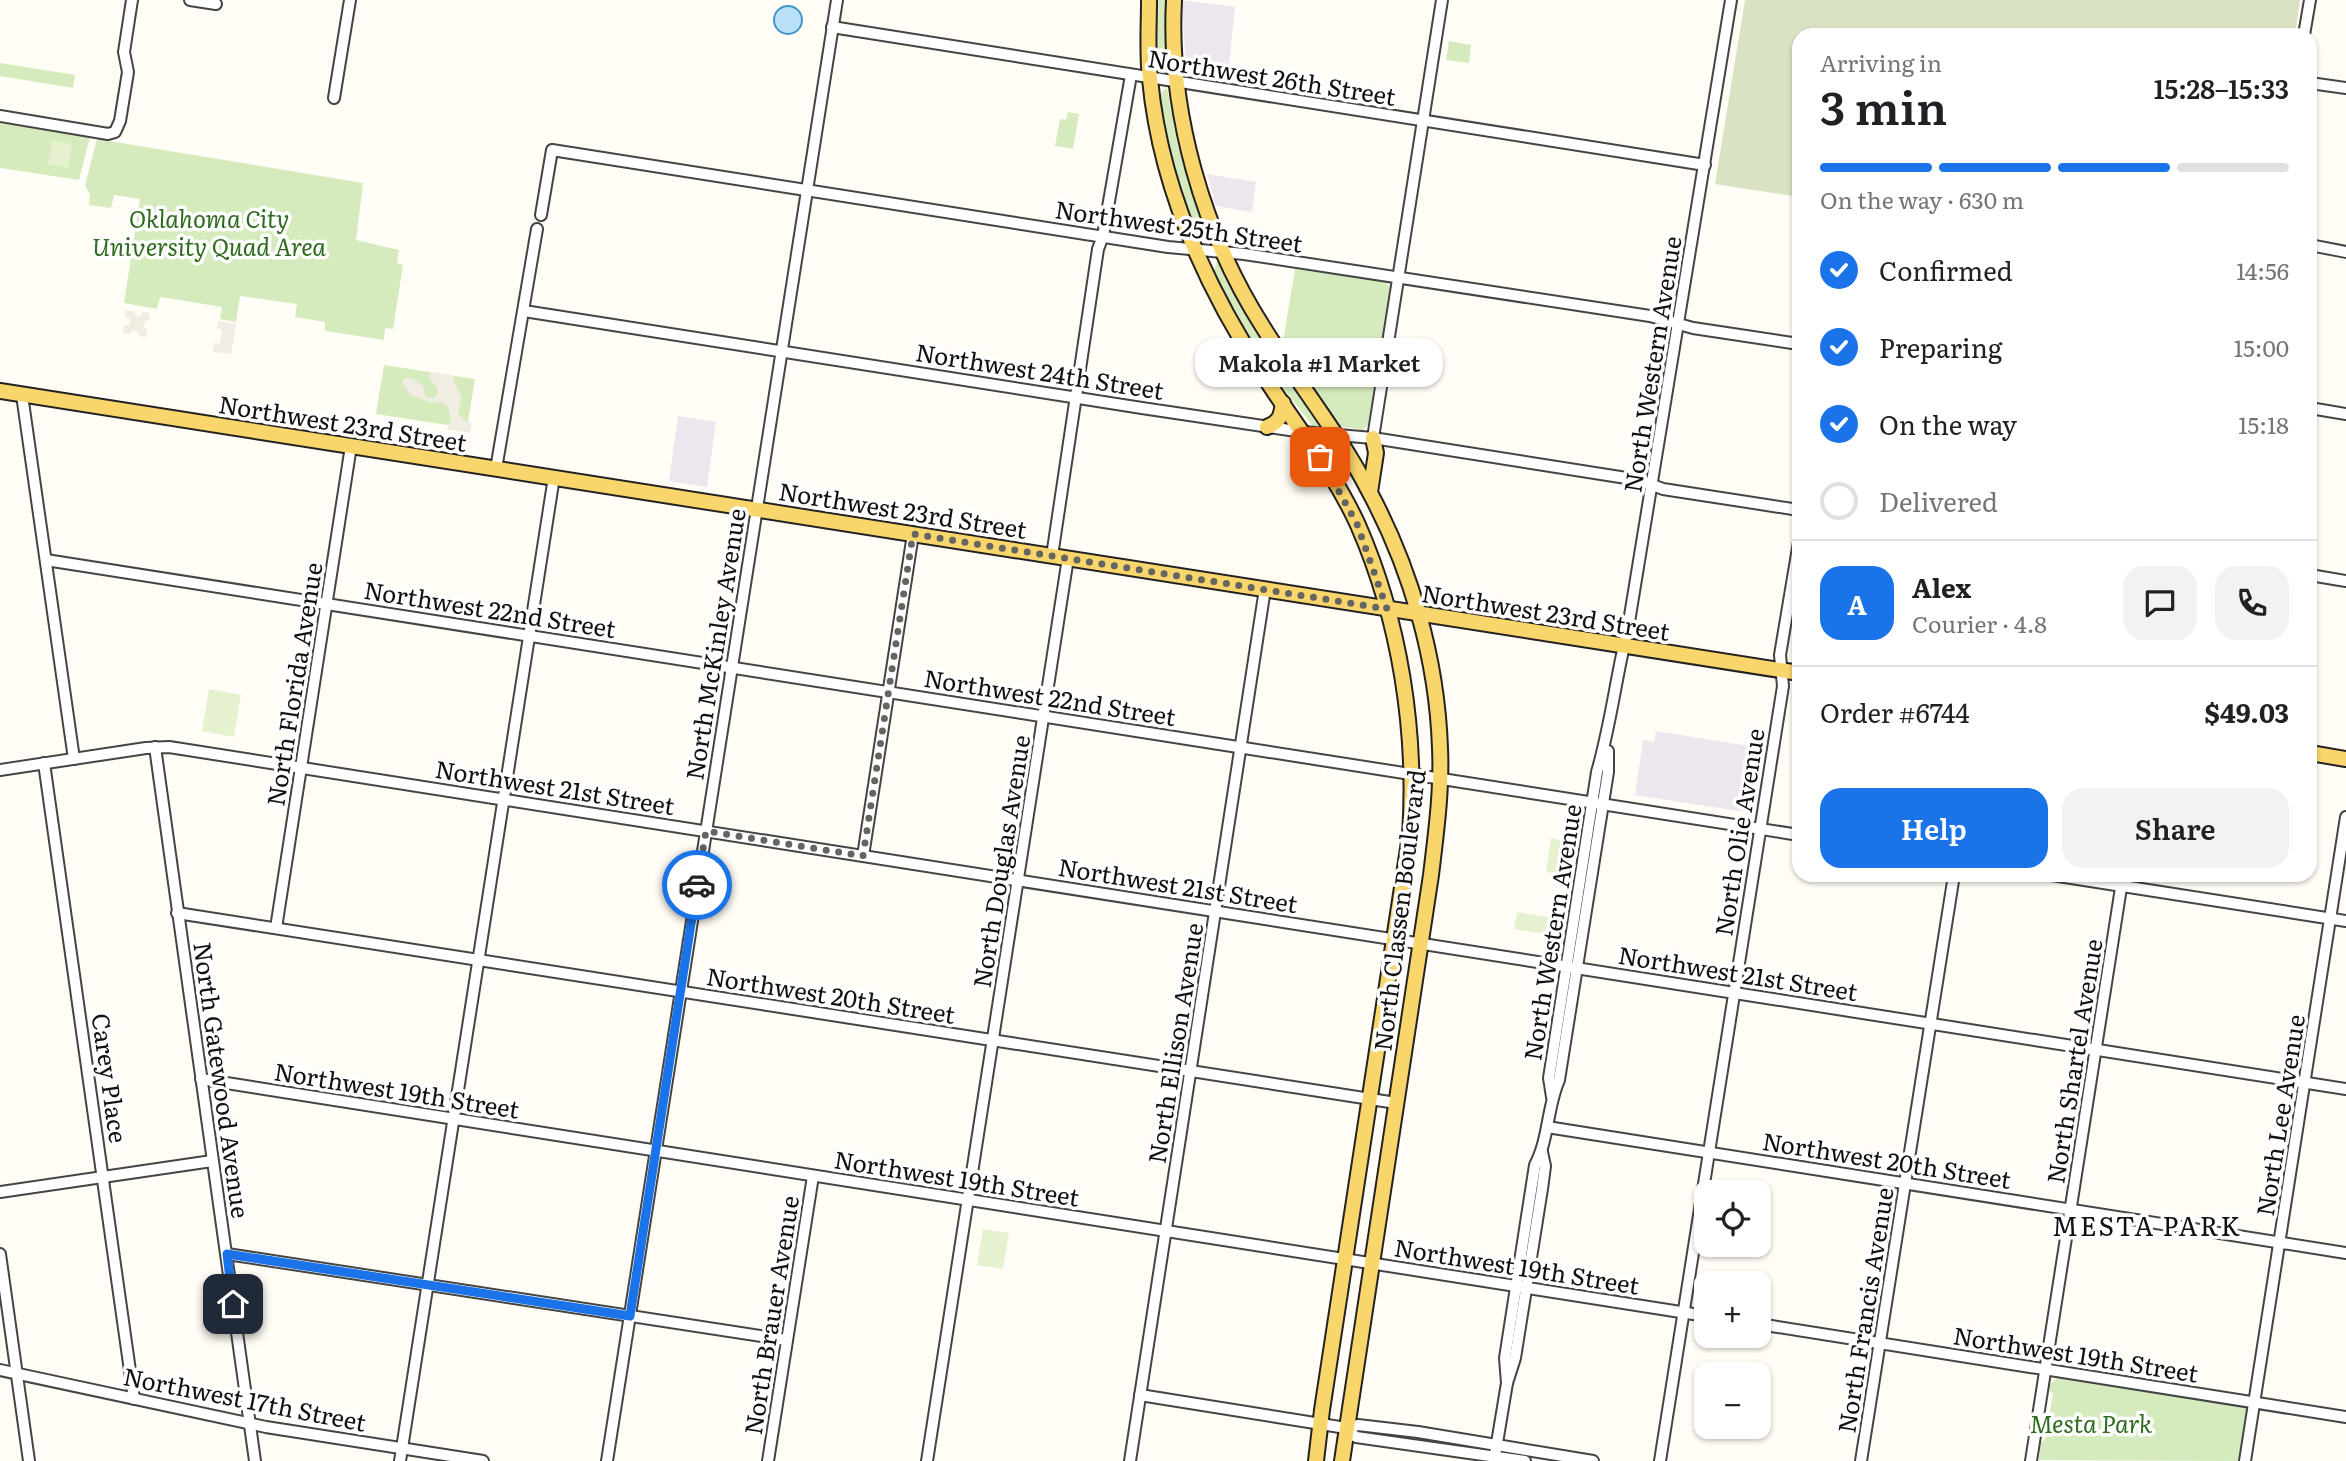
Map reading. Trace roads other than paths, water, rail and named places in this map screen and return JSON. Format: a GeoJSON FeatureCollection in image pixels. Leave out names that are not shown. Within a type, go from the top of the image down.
{"type":"FeatureCollection","features":[{"type":"Feature","properties":{"kind":"main road","name":"North Classen Boulevard"},"geometry":{"type":"LineString","coordinates":[[1149,0],[1150,78],[1154,114],[1168,175],[1194,250],[1227,316],[1325,464],[1357,524],[1387,609],[1404,693],[1411,774],[1410,835],[1344,1259],[1316,1461]]}},
{"type":"Feature","properties":{"kind":"main road","name":"North Classen Boulevard"},"geometry":{"type":"LineString","coordinates":[[1174,0],[1177,82],[1186,141],[1206,205],[1224,253],[1262,326],[1337,435],[1370,492],[1395,545],[1419,613],[1439,725],[1436,826],[1342,1461]]}},
{"type":"Feature","properties":{"kind":"main road","name":"Northwest 23rd Street"},"geometry":{"type":"LineString","coordinates":[[0,391],[1792,672]]}},
{"type":"Feature","properties":{"kind":"main road"},"geometry":{"type":"LineString","coordinates":[[1266,426],[1276,424],[1283,403]]}},
{"type":"Feature","properties":{"kind":"main road"},"geometry":{"type":"LineString","coordinates":[[1370,492],[1376,453],[1373,438]]}},
{"type":"Feature","properties":{"kind":"main road"},"geometry":{"type":"LineString","coordinates":[[2317,754],[2346,759]]}},
{"type":"Feature","properties":{"kind":"street"},"geometry":{"type":"LineString","coordinates":[[0,116],[108,134],[116,131],[128,72],[124,52],[132,0]]}},
{"type":"Feature","properties":{"kind":"street"},"geometry":{"type":"LineString","coordinates":[[190,0],[216,4]]}},
{"type":"Feature","properties":{"kind":"street"},"geometry":{"type":"LineString","coordinates":[[334,98],[350,0]]}},
{"type":"Feature","properties":{"kind":"street","name":"North McKinley Avenue"},"geometry":{"type":"LineString","coordinates":[[607,1461],[837,0]]}},
{"type":"Feature","properties":{"kind":"street"},"geometry":{"type":"LineString","coordinates":[[1373,438],[1442,0]]}},
{"type":"Feature","properties":{"kind":"street"},"geometry":{"type":"LineString","coordinates":[[1718,0],[1731,1]]}},
{"type":"Feature","properties":{"kind":"street"},"geometry":{"type":"LineString","coordinates":[[2305,28],[2310,0]]}},
{"type":"Feature","properties":{"kind":"street","name":"North Western Avenue"},"geometry":{"type":"LineString","coordinates":[[1495,1460],[1507,1382],[1505,1358],[1521,1287],[1535,1165],[1542,1152],[1552,1097],[1549,1078],[1572,967],[1598,804],[1608,772],[1608,734],[1652,485],[1731,1]]}},
{"type":"Feature","properties":{"kind":"street","name":"Northwest 26th Street"},"geometry":{"type":"LineString","coordinates":[[832,27],[1705,165]]}},
{"type":"Feature","properties":{"kind":"street"},"geometry":{"type":"LineString","coordinates":[[1052,556],[1098,249],[1103,236],[1131,75]]}},
{"type":"Feature","properties":{"kind":"street"},"geometry":{"type":"LineString","coordinates":[[2317,84],[2346,88]]}},
{"type":"Feature","properties":{"kind":"street","name":"Northwest 25th Street"},"geometry":{"type":"LineString","coordinates":[[541,215],[552,150],[1194,250],[1667,319],[1693,328],[1792,343]]}},
{"type":"Feature","properties":{"kind":"street"},"geometry":{"type":"LineString","coordinates":[[496,469],[537,229]]}},
{"type":"Feature","properties":{"kind":"street"},"geometry":{"type":"LineString","coordinates":[[2317,246],[2346,251]]}},
{"type":"Feature","properties":{"kind":"street","name":"Northwest 24th Street"},"geometry":{"type":"LineString","coordinates":[[524,311],[1303,432],[1373,438],[1639,480],[1662,489],[1792,509]]}},
{"type":"Feature","properties":{"kind":"street"},"geometry":{"type":"LineString","coordinates":[[22,395],[74,759]]}},
{"type":"Feature","properties":{"kind":"street"},"geometry":{"type":"LineString","coordinates":[[2317,409],[2346,414]]}},
{"type":"Feature","properties":{"kind":"street","name":"North Florida Avenue"},"geometry":{"type":"LineString","coordinates":[[276,928],[351,446]]}},
{"type":"Feature","properties":{"kind":"street"},"geometry":{"type":"LineString","coordinates":[[400,1461],[554,477]]}},
{"type":"Feature","properties":{"kind":"street"},"geometry":{"type":"LineString","coordinates":[[863,856],[913,534]]}},
{"type":"Feature","properties":{"kind":"street","name":"North Douglas Avenue"},"geometry":{"type":"LineString","coordinates":[[927,1461],[1068,558]]}},
{"type":"Feature","properties":{"kind":"street","name":"Northwest 22nd Street"},"geometry":{"type":"LineString","coordinates":[[46,560],[1792,834]]}},
{"type":"Feature","properties":{"kind":"street"},"geometry":{"type":"LineString","coordinates":[[2317,576],[2346,581]]}},
{"type":"Feature","properties":{"kind":"street","name":"North Olie Avenue"},"geometry":{"type":"LineString","coordinates":[[1660,1461],[1782,690],[1780,655],[1792,584]]}},
{"type":"Feature","properties":{"kind":"street","name":"North Ellison Avenue"},"geometry":{"type":"LineString","coordinates":[[1129,1461],[1265,589]]}},
{"type":"Feature","properties":{"kind":"street","name":"Northwest 21st Street"},"geometry":{"type":"LineString","coordinates":[[1,770],[155,747],[177,748],[2346,1089]]}},
{"type":"Feature","properties":{"kind":"street","name":"North Gatewood Avenue"},"geometry":{"type":"LineString","coordinates":[[155,747],[255,1461]]}},
{"type":"Feature","properties":{"kind":"street","name":"Carey Place"},"geometry":{"type":"LineString","coordinates":[[44,764],[134,1399]]}},
{"type":"Feature","properties":{"kind":"street","name":"North Lee Avenue"},"geometry":{"type":"LineString","coordinates":[[2245,1461],[2346,817]]}},
{"type":"Feature","properties":{"kind":"street","name":"North Francis Avenue"},"geometry":{"type":"LineString","coordinates":[[1861,1461],[1953,882]]}},
{"type":"Feature","properties":{"kind":"street","name":"North Shartel Avenue"},"geometry":{"type":"LineString","coordinates":[[2031,1461],[2122,882]]}},
{"type":"Feature","properties":{"kind":"street"},"geometry":{"type":"LineString","coordinates":[[2128,882],[2346,921]]}},
{"type":"Feature","properties":{"kind":"street","name":"Northwest 20th Street"},"geometry":{"type":"LineString","coordinates":[[177,913],[1396,1103]]}},
{"type":"Feature","properties":{"kind":"street","name":"Northwest 19th Street"},"geometry":{"type":"LineString","coordinates":[[201,1079],[1694,1314]]}},
{"type":"Feature","properties":{"kind":"street","name":"Northwest 20th Street"},"geometry":{"type":"LineString","coordinates":[[1547,1127],[2346,1253]]}},
{"type":"Feature","properties":{"kind":"street"},"geometry":{"type":"LineString","coordinates":[[0,1192],[212,1161]]}},
{"type":"Feature","properties":{"kind":"street","name":"North Brauer Avenue"},"geometry":{"type":"LineString","coordinates":[[768,1461],[813,1176]]}},
{"type":"Feature","properties":{"kind":"street"},"geometry":{"type":"LineString","coordinates":[[0,1254],[29,1461]]}},
{"type":"Feature","properties":{"kind":"street"},"geometry":{"type":"LineString","coordinates":[[227,1254],[787,1340]]}},
{"type":"Feature","properties":{"kind":"street","name":"Northwest 19th Street"},"geometry":{"type":"LineString","coordinates":[[1771,1327],[2346,1417]]}},
{"type":"Feature","properties":{"kind":"street","name":"Northwest 17th Street"},"geometry":{"type":"LineString","coordinates":[[0,1370],[249,1423],[483,1461]]}},
{"type":"Feature","properties":{"kind":"street"},"geometry":{"type":"LineString","coordinates":[[1140,1395],[1346,1428],[1358,1425],[1435,1435],[1593,1461]]}},
{"type":"Feature","properties":{"kind":"street"},"geometry":{"type":"LineString","coordinates":[[1346,1428],[1356,1437],[1495,1460],[1525,1461]]}},
{"type":"Feature","properties":{"kind":"street"},"geometry":{"type":"LineString","coordinates":[[1433,1449],[1435,1435]]}},
{"type":"Feature","properties":{"kind":"water"},"geometry":{"type":"Polygon","coordinates":[[[788,6],[798,10],[802,20],[798,30],[788,34],[778,30],[774,20],[778,10],[788,6]]]}},
{"type":"Feature","properties":{"kind":"place","name":"Makola #1 Market"},"geometry":{"type":"Point","coordinates":[1320,457]}},
{"type":"Feature","properties":{"kind":"district","name":"MESTA PARK"},"geometry":{"type":"Point","coordinates":[2147,1224]}},
{"type":"Feature","properties":{"kind":"park label","name":"Oklahoma City University Quad Area"},"geometry":{"type":"Point","coordinates":[209,231]}},
{"type":"Feature","properties":{"kind":"park label","name":"Mesta Park"},"geometry":{"type":"Point","coordinates":[2091,1422]}}]}
